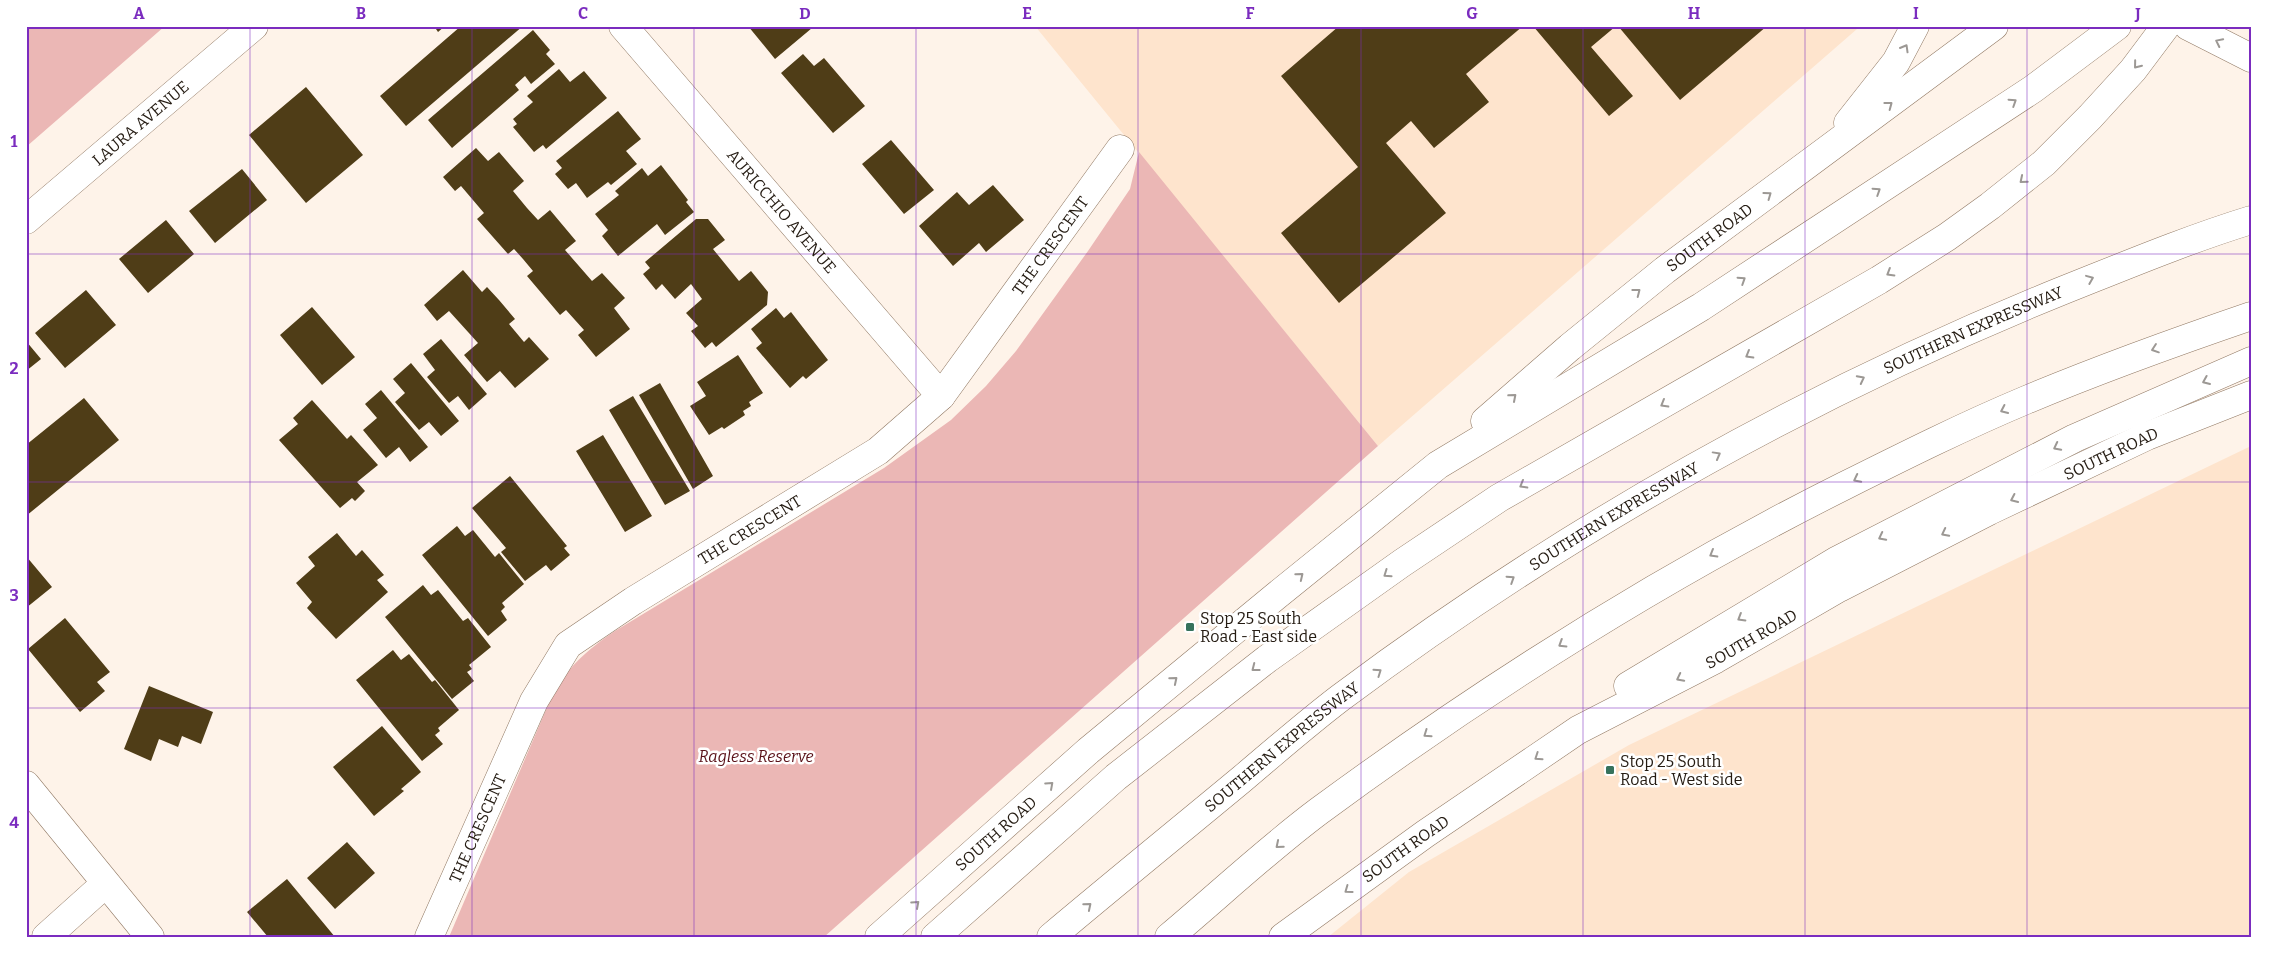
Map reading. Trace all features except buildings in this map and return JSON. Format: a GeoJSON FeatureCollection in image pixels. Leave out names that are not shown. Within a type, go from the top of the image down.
{"type":"FeatureCollection","features":[{"type":"Feature","properties":{"kind":"main road","name":"LAURA AVENUE"},"geometry":{"type":"LineString","coordinates":[[26,220],[254,26]]}},
{"type":"Feature","properties":{"kind":"main road","name":"AURICCHIO AVENUE"},"geometry":{"type":"LineString","coordinates":[[623,26],[941,396]]}},
{"type":"Feature","properties":{"kind":"main road"},"geometry":{"type":"LineString","coordinates":[[1822,156],[1885,78],[1905,48],[1915,26]]}},
{"type":"Feature","properties":{"kind":"main road","name":"SOUTH ROAD"},"geometry":{"type":"LineString","coordinates":[[879,937],[1088,751],[1438,465],[1615,310],[1994,26]]}},
{"type":"Feature","properties":{"kind":"main road","name":"SOUTH ROAD"},"geometry":{"type":"LineString","coordinates":[[1438,465],[1701,306],[2033,88],[2117,26]]}},
{"type":"Feature","properties":{"kind":"main road"},"geometry":{"type":"LineString","coordinates":[[936,937],[1116,777],[1267,659],[1402,563],[1499,498],[1888,275],[1946,238],[1990,206],[2044,162],[2090,117],[2133,70],[2166,26]]}},
{"type":"Feature","properties":{"kind":"main road"},"geometry":{"type":"LineString","coordinates":[[2188,26],[2251,58]]}},
{"type":"Feature","properties":{"kind":"main road","name":"THE CRESCENT"},"geometry":{"type":"LineString","coordinates":[[429,937],[534,701],[568,645],[633,601],[878,451],[941,396],[1120,150]]}},
{"type":"Feature","properties":{"kind":"main road","name":"SOUTHERN EXPRESSWAY"},"geometry":{"type":"LineString","coordinates":[[1050,937],[1338,699],[1499,586],[1583,532],[1659,487],[1883,368],[2098,276],[2251,220]]}},
{"type":"Feature","properties":{"kind":"main road"},"geometry":{"type":"LineString","coordinates":[[1169,937],[1316,813],[1488,691],[1603,618],[1726,547],[1895,460],[2024,400],[2147,352],[2251,316]]}},
{"type":"Feature","properties":{"kind":"main road"},"geometry":{"type":"LineString","coordinates":[[1578,730],[1630,684],[1836,561],[2075,438],[2251,361]]}},
{"type":"Feature","properties":{"kind":"main road","name":"SOUTH ROAD"},"geometry":{"type":"LineString","coordinates":[[1284,937],[1425,834],[1578,730],[1716,659],[1839,588],[1989,511],[2147,436],[2251,395]]}},
{"type":"Feature","properties":{"kind":"main road"},"geometry":{"type":"LineString","coordinates":[[26,785],[150,937]]}},
{"type":"Feature","properties":{"kind":"main road"},"geometry":{"type":"LineString","coordinates":[[46,937],[106,884]]}},
{"type":"Feature","properties":{"kind":"shaded area"},"geometry":{"type":"Polygon","coordinates":[[[1035,26],[1857,26],[1857,29],[1378,446],[1035,26]]]}},
{"type":"Feature","properties":{"kind":"shaded area"},"geometry":{"type":"Polygon","coordinates":[[[2251,446],[2251,937],[1328,937],[1409,872],[1629,745],[2251,446]]]}},
{"type":"Feature","properties":{"kind":"green space"},"geometry":{"type":"Polygon","coordinates":[[[26,26],[165,26],[26,147],[26,26]]]}},
{"type":"Feature","properties":{"kind":"green space","name":"Ragless Reserve"},"geometry":{"type":"Polygon","coordinates":[[[1139,152],[1378,446],[824,937],[449,937],[551,698],[571,668],[595,645],[615,631],[884,468],[951,420],[986,386],[1016,351],[1088,251],[1130,189],[1139,152]]]}},
{"type":"Feature","properties":{"kind":"place","name":"Stop 25 South Road - East side"},"geometry":{"type":"Point","coordinates":[1190,627]}},
{"type":"Feature","properties":{"kind":"place","name":"Stop 25 South Road - West side"},"geometry":{"type":"Point","coordinates":[1610,770]}}]}
